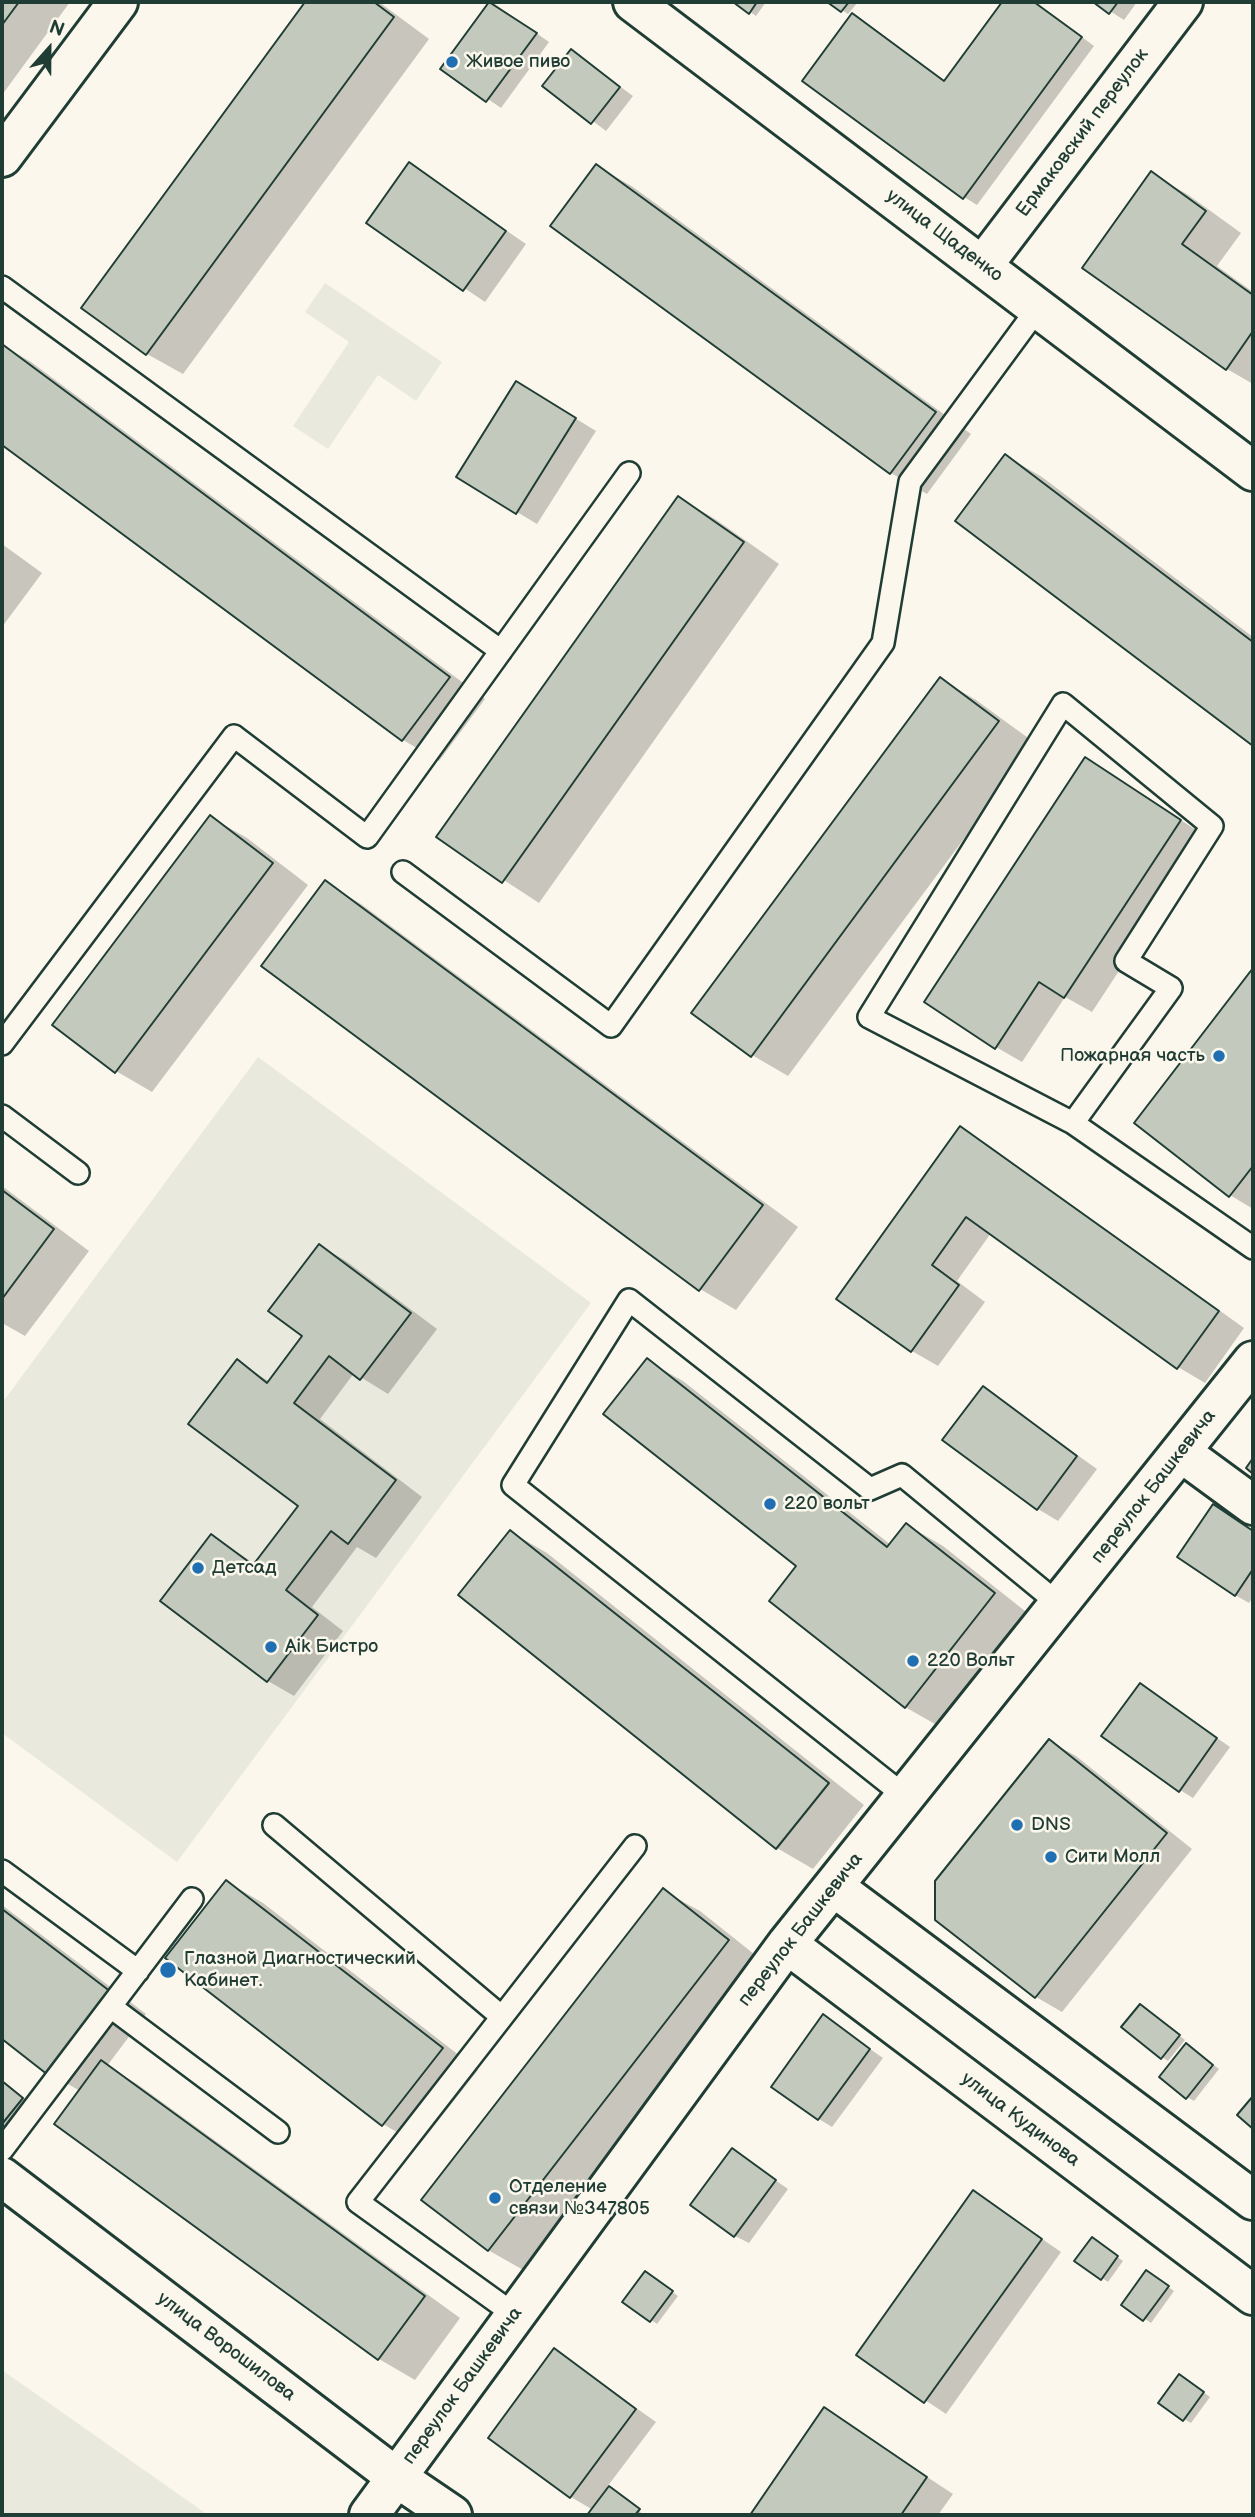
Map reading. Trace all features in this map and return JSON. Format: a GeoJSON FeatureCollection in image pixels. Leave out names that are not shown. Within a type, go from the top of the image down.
{"type":"FeatureCollection","features":[{"type":"Feature","properties":{"kind":"street"},"geometry":{"type":"LineString","coordinates":[[2,157],[118,2]]}},
{"type":"Feature","properties":{"kind":"street","name":"улица Щаденко"},"geometry":{"type":"LineString","coordinates":[[633,2],[1253,471]]}},
{"type":"Feature","properties":{"kind":"street","name":"Ермаковский переулок"},"geometry":{"type":"LineString","coordinates":[[983,265],[1183,2]]}},
{"type":"Feature","properties":{"kind":"street","name":"переулок Башкевича"},"geometry":{"type":"LineString","coordinates":[[369,2515],[787,1944],[1253,1361]]}},
{"type":"Feature","properties":{"kind":"street"},"geometry":{"type":"LineString","coordinates":[[1182,1453],[1253,1505]]}},
{"type":"Feature","properties":{"kind":"street"},"geometry":{"type":"LineString","coordinates":[[834,1887],[1253,2200]]}},
{"type":"Feature","properties":{"kind":"street","name":"улица Кудинова"},"geometry":{"type":"LineString","coordinates":[[787,1944],[1253,2295]]}},
{"type":"Feature","properties":{"kind":"street","name":"улица Ворошилова"},"geometry":{"type":"LineString","coordinates":[[2,2177],[396,2477],[452,2515]]}},
{"type":"Feature","properties":{"kind":"lane"},"geometry":{"type":"LineString","coordinates":[[2,286],[501,651]]}},
{"type":"Feature","properties":{"kind":"lane"},"geometry":{"type":"LineString","coordinates":[[403,872],[611,1026],[883,643],[910,482],[1038,308]]}},
{"type":"Feature","properties":{"kind":"lane"},"geometry":{"type":"LineString","coordinates":[[2,1044],[234,736],[367,837],[629,473]]}},
{"type":"Feature","properties":{"kind":"lane"},"geometry":{"type":"LineString","coordinates":[[1073,1123],[1171,988],[1126,961],[1212,826],[1063,704],[869,1017],[1073,1123],[1253,1248]]}},
{"type":"Feature","properties":{"kind":"lane"},"geometry":{"type":"LineString","coordinates":[[2,1116],[78,1173]]}},
{"type":"Feature","properties":{"kind":"lane"},"geometry":{"type":"LineString","coordinates":[[906,1797],[513,1485],[629,1300],[870,1489],[902,1475],[1060,1605]]}},
{"type":"Feature","properties":{"kind":"lane"},"geometry":{"type":"LineString","coordinates":[[274,1825],[502,2017]]}},
{"type":"Feature","properties":{"kind":"lane"},"geometry":{"type":"LineString","coordinates":[[515,2315],[358,2202],[635,1846]]}},
{"type":"Feature","properties":{"kind":"lane"},"geometry":{"type":"LineString","coordinates":[[2,1871],[138,1971]]}},
{"type":"Feature","properties":{"kind":"lane"},"geometry":{"type":"LineString","coordinates":[[2,2150],[192,1899]]}},
{"type":"Feature","properties":{"kind":"lane"},"geometry":{"type":"LineString","coordinates":[[111,2007],[278,2132]]}},
{"type":"Feature","properties":{"kind":"shaded area"},"geometry":{"type":"Polygon","coordinates":[[[325,283],[442,362],[416,401],[378,375],[328,449],[293,426],[349,342],[305,312],[325,283]]]}},
{"type":"Feature","properties":{"kind":"shaded area","name":"Детсад"},"geometry":{"type":"Polygon","coordinates":[[[258,1057],[591,1303],[177,1862],[2,1733],[2,1403],[258,1057]]]}},
{"type":"Feature","properties":{"kind":"shaded area"},"geometry":{"type":"Polygon","coordinates":[[[2,2370],[208,2515],[2,2515],[2,2370]]]}},
{"type":"Feature","properties":{"kind":"building"},"geometry":{"type":"Polygon","coordinates":[[[2,2],[19,2],[2,25],[2,2]]]}},
{"type":"Feature","properties":{"kind":"building"},"geometry":{"type":"Polygon","coordinates":[[[305,2],[374,2],[394,17],[146,355],[81,308],[305,2]]]}},
{"type":"Feature","properties":{"kind":"building"},"geometry":{"type":"Polygon","coordinates":[[[489,2],[537,33],[486,102],[440,69],[489,2]]]}},
{"type":"Feature","properties":{"kind":"building"},"geometry":{"type":"Polygon","coordinates":[[[733,2],[757,2],[749,14],[733,2]]]}},
{"type":"Feature","properties":{"kind":"building"},"geometry":{"type":"Polygon","coordinates":[[[827,2],[849,2],[841,12],[827,2]]]}},
{"type":"Feature","properties":{"kind":"building"},"geometry":{"type":"Polygon","coordinates":[[[1002,2],[1034,2],[1082,37],[963,199],[802,81],[852,13],[944,81],[1002,2]]]}},
{"type":"Feature","properties":{"kind":"building"},"geometry":{"type":"Polygon","coordinates":[[[1093,2],[1118,2],[1109,14],[1093,2]]]}},
{"type":"Feature","properties":{"kind":"building"},"geometry":{"type":"Polygon","coordinates":[[[571,49],[620,87],[591,124],[542,86],[571,49]]]}},
{"type":"Feature","properties":{"kind":"building"},"geometry":{"type":"Polygon","coordinates":[[[409,162],[506,231],[463,291],[366,223],[409,162]]]}},
{"type":"Feature","properties":{"kind":"building"},"geometry":{"type":"Polygon","coordinates":[[[596,164],[936,412],[890,474],[550,226],[596,164]]]}},
{"type":"Feature","properties":{"kind":"building"},"geometry":{"type":"Polygon","coordinates":[[[1151,171],[1206,211],[1182,244],[1253,295],[1253,331],[1226,370],[1082,268],[1151,171]]]}},
{"type":"Feature","properties":{"kind":"building"},"geometry":{"type":"Polygon","coordinates":[[[2,344],[450,677],[402,741],[2,445],[2,344]]]}},
{"type":"Feature","properties":{"kind":"building"},"geometry":{"type":"Polygon","coordinates":[[[516,381],[576,418],[516,514],[456,477],[516,381]]]}},
{"type":"Feature","properties":{"kind":"building"},"geometry":{"type":"Polygon","coordinates":[[[1005,454],[1253,642],[1253,746],[955,521],[1005,454]]]}},
{"type":"Feature","properties":{"kind":"building"},"geometry":{"type":"Polygon","coordinates":[[[678,496],[744,542],[502,883],[436,837],[678,496]]]}},
{"type":"Feature","properties":{"kind":"building"},"geometry":{"type":"Polygon","coordinates":[[[940,677],[999,721],[751,1057],[691,1013],[940,677]]]}},
{"type":"Feature","properties":{"kind":"building"},"geometry":{"type":"Polygon","coordinates":[[[1085,757],[1181,820],[1064,998],[1039,982],[995,1049],[924,1002],[1085,757]]]}},
{"type":"Feature","properties":{"kind":"building"},"geometry":{"type":"Polygon","coordinates":[[[210,815],[273,863],[115,1073],[52,1025],[210,815]]]}},
{"type":"Feature","properties":{"kind":"building"},"geometry":{"type":"Polygon","coordinates":[[[325,880],[763,1205],[699,1291],[261,966],[325,880]]]}},
{"type":"Feature","properties":{"kind":"building","name":"Пожарная часть"},"geometry":{"type":"Polygon","coordinates":[[[1253,968],[1253,1166],[1229,1197],[1134,1123],[1253,968]]]}},
{"type":"Feature","properties":{"kind":"building"},"geometry":{"type":"Polygon","coordinates":[[[960,1126],[1219,1311],[1177,1369],[966,1217],[932,1265],[959,1285],[911,1352],[836,1299],[960,1126]]]}},
{"type":"Feature","properties":{"kind":"building"},"geometry":{"type":"Polygon","coordinates":[[[2,1190],[54,1229],[2,1299],[2,1190]]]}},
{"type":"Feature","properties":{"kind":"building"},"geometry":{"type":"Polygon","coordinates":[[[319,1244],[411,1313],[360,1380],[329,1356],[294,1403],[396,1480],[348,1544],[331,1531],[286,1590],[318,1615],[267,1682],[160,1601],[211,1534],[253,1565],[298,1506],[188,1424],[237,1359],[267,1383],[302,1336],[268,1311],[319,1244]]]}},
{"type":"Feature","properties":{"kind":"building"},"geometry":{"type":"Polygon","coordinates":[[[647,1358],[887,1547],[906,1523],[995,1593],[905,1708],[769,1601],[796,1566],[603,1414],[647,1358]]]}},
{"type":"Feature","properties":{"kind":"building"},"geometry":{"type":"Polygon","coordinates":[[[983,1386],[1077,1456],[1037,1510],[942,1440],[983,1386]]]}},
{"type":"Feature","properties":{"kind":"building"},"geometry":{"type":"Polygon","coordinates":[[[1253,1458],[1253,1474],[1246,1468],[1253,1458]]]}},
{"type":"Feature","properties":{"kind":"building"},"geometry":{"type":"Polygon","coordinates":[[[1213,1504],[1253,1531],[1253,1569],[1235,1596],[1177,1557],[1213,1504]]]}},
{"type":"Feature","properties":{"kind":"building"},"geometry":{"type":"Polygon","coordinates":[[[510,1530],[829,1783],[776,1849],[458,1595],[510,1530]]]}},
{"type":"Feature","properties":{"kind":"building"},"geometry":{"type":"Polygon","coordinates":[[[1140,1683],[1217,1738],[1179,1792],[1101,1736],[1140,1683]]]}},
{"type":"Feature","properties":{"kind":"building","name":"Сити Молл"},"geometry":{"type":"Polygon","coordinates":[[[1049,1739],[1167,1833],[1035,1998],[935,1920],[935,1881],[1049,1739]]]}},
{"type":"Feature","properties":{"kind":"building"},"geometry":{"type":"Polygon","coordinates":[[[226,1880],[443,2048],[382,2126],[165,1958],[226,1880]]]}},
{"type":"Feature","properties":{"kind":"building"},"geometry":{"type":"Polygon","coordinates":[[[663,1888],[729,1940],[488,2251],[421,2200],[663,1888]]]}},
{"type":"Feature","properties":{"kind":"building"},"geometry":{"type":"Polygon","coordinates":[[[2,1909],[111,1992],[48,2075],[2,2039],[2,1909]]]}},
{"type":"Feature","properties":{"kind":"building"},"geometry":{"type":"Polygon","coordinates":[[[1140,2004],[1180,2035],[1161,2059],[1121,2027],[1140,2004]]]}},
{"type":"Feature","properties":{"kind":"building"},"geometry":{"type":"Polygon","coordinates":[[[823,2014],[870,2049],[818,2120],[771,2087],[823,2014]]]}},
{"type":"Feature","properties":{"kind":"building"},"geometry":{"type":"Polygon","coordinates":[[[1186,2043],[1213,2065],[1186,2099],[1159,2077],[1186,2043]]]}},
{"type":"Feature","properties":{"kind":"building"},"geometry":{"type":"Polygon","coordinates":[[[101,2060],[425,2296],[378,2360],[54,2124],[101,2060]]]}},
{"type":"Feature","properties":{"kind":"building"},"geometry":{"type":"Polygon","coordinates":[[[2,2081],[23,2098],[2,2124],[2,2081]]]}},
{"type":"Feature","properties":{"kind":"building"},"geometry":{"type":"Polygon","coordinates":[[[1253,2096],[1253,2129],[1237,2115],[1253,2096]]]}},
{"type":"Feature","properties":{"kind":"building"},"geometry":{"type":"Polygon","coordinates":[[[732,2148],[776,2180],[734,2237],[690,2205],[732,2148]]]}},
{"type":"Feature","properties":{"kind":"building"},"geometry":{"type":"Polygon","coordinates":[[[973,2190],[1042,2239],[924,2403],[856,2355],[973,2190]]]}},
{"type":"Feature","properties":{"kind":"building"},"geometry":{"type":"Polygon","coordinates":[[[1092,2237],[1118,2256],[1101,2280],[1074,2261],[1092,2237]]]}},
{"type":"Feature","properties":{"kind":"building"},"geometry":{"type":"Polygon","coordinates":[[[1146,2270],[1169,2286],[1143,2321],[1121,2305],[1146,2270]]]}},
{"type":"Feature","properties":{"kind":"building"},"geometry":{"type":"Polygon","coordinates":[[[645,2271],[673,2291],[650,2322],[622,2302],[645,2271]]]}},
{"type":"Feature","properties":{"kind":"building"},"geometry":{"type":"Polygon","coordinates":[[[554,2348],[636,2409],[570,2498],[488,2438],[554,2348]]]}},
{"type":"Feature","properties":{"kind":"building"},"geometry":{"type":"Polygon","coordinates":[[[1179,2374],[1204,2392],[1183,2421],[1158,2403],[1179,2374]]]}},
{"type":"Feature","properties":{"kind":"building"},"geometry":{"type":"Polygon","coordinates":[[[824,2407],[927,2477],[901,2515],[750,2515],[824,2407]]]}},
{"type":"Feature","properties":{"kind":"building"},"geometry":{"type":"Polygon","coordinates":[[[609,2486],[640,2509],[635,2515],[587,2515],[609,2486]]]}},
{"type":"Feature","properties":{"kind":"place","name":"Живое пиво"},"geometry":{"type":"Point","coordinates":[452,62]}},
{"type":"Feature","properties":{"kind":"place","name":"Пожарная часть"},"geometry":{"type":"Point","coordinates":[1219,1056]}},
{"type":"Feature","properties":{"kind":"place","name":"220 вольт"},"geometry":{"type":"Point","coordinates":[770,1504]}},
{"type":"Feature","properties":{"kind":"place","name":"Детсад"},"geometry":{"type":"Point","coordinates":[198,1568]}},
{"type":"Feature","properties":{"kind":"place","name":"Aik Бистро"},"geometry":{"type":"Point","coordinates":[271,1647]}},
{"type":"Feature","properties":{"kind":"place","name":"220 Вольт"},"geometry":{"type":"Point","coordinates":[913,1661]}},
{"type":"Feature","properties":{"kind":"place","name":"DNS"},"geometry":{"type":"Point","coordinates":[1017,1825]}},
{"type":"Feature","properties":{"kind":"place","name":"Сити Молл"},"geometry":{"type":"Point","coordinates":[1051,1857]}},
{"type":"Feature","properties":{"kind":"place","name":"Глазной Диагностический Кабинет."},"geometry":{"type":"Point","coordinates":[168,1970]}},
{"type":"Feature","properties":{"kind":"place","name":"Отделение связи №347805"},"geometry":{"type":"Point","coordinates":[495,2198]}}]}
